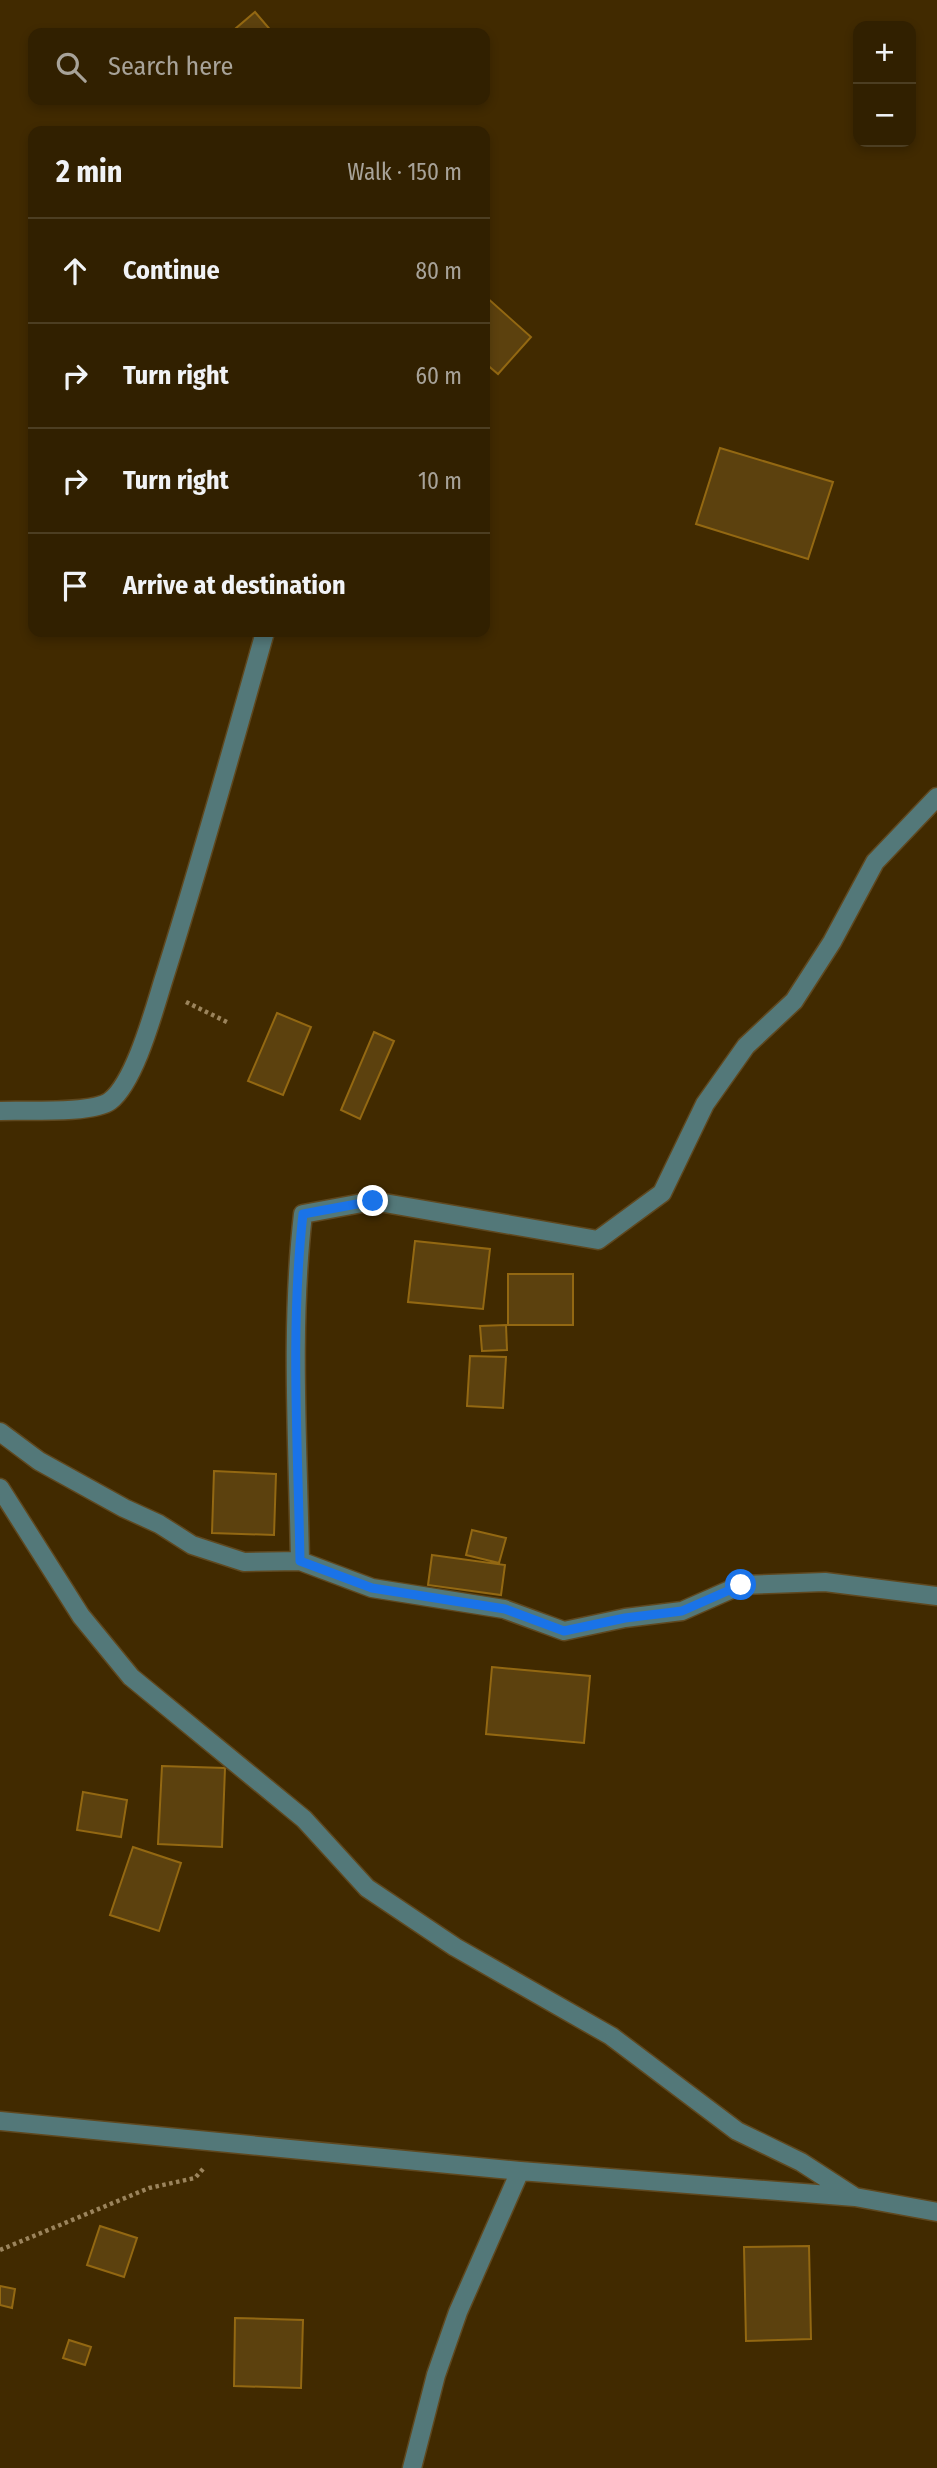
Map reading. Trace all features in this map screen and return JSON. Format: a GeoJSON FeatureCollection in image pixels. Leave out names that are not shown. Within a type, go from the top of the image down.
{"type":"FeatureCollection","features":[{"type":"Feature","properties":{"kind":"street"},"geometry":{"type":"LineString","coordinates":[[0,1111],[81,1109],[109,1102],[122,1088],[140,1050],[189,897],[264,637]]}},
{"type":"Feature","properties":{"kind":"street"},"geometry":{"type":"LineString","coordinates":[[300,1561],[297,1357],[298,1257],[303,1214],[373,1201],[598,1240],[662,1193],[705,1104],[746,1046],[794,1001],[832,942],[875,862],[937,797]]}},
{"type":"Feature","properties":{"kind":"street"},"geometry":{"type":"LineString","coordinates":[[0,1432],[39,1461],[124,1508],[159,1524],[191,1545],[244,1562],[300,1561],[372,1588],[505,1609],[564,1631],[625,1618],[682,1611],[741,1585],[825,1582],[937,1596]]}},
{"type":"Feature","properties":{"kind":"street"},"geometry":{"type":"LineString","coordinates":[[0,1488],[81,1616],[131,1677],[304,1819],[367,1888],[455,1947],[611,2036],[737,2131],[801,2162],[855,2197]]}},
{"type":"Feature","properties":{"kind":"street"},"geometry":{"type":"LineString","coordinates":[[0,2121],[520,2171],[855,2197],[937,2212]]}},
{"type":"Feature","properties":{"kind":"street"},"geometry":{"type":"LineString","coordinates":[[412,2468],[436,2375],[458,2312],[520,2171]]}},
{"type":"Feature","properties":{"kind":"path"},"geometry":{"type":"LineString","coordinates":[[160,989],[229,1023]]}},
{"type":"Feature","properties":{"kind":"path"},"geometry":{"type":"LineString","coordinates":[[0,2250],[149,2188],[195,2178],[227,2143]]}},
{"type":"Feature","properties":{"kind":"building"},"geometry":{"type":"Polygon","coordinates":[[[255,12],[269,28],[236,28],[255,12]]]}},
{"type":"Feature","properties":{"kind":"building"},"geometry":{"type":"Polygon","coordinates":[[[490,300],[531,337],[498,374],[490,367],[490,300]]]}},
{"type":"Feature","properties":{"kind":"building"},"geometry":{"type":"Polygon","coordinates":[[[720,448],[833,482],[808,559],[696,524],[720,448]]]}},
{"type":"Feature","properties":{"kind":"building"},"geometry":{"type":"Polygon","coordinates":[[[277,1013],[311,1027],[283,1095],[248,1081],[277,1013]]]}},
{"type":"Feature","properties":{"kind":"building"},"geometry":{"type":"Polygon","coordinates":[[[374,1032],[394,1041],[360,1119],[341,1110],[374,1032]]]}},
{"type":"Feature","properties":{"kind":"building"},"geometry":{"type":"Polygon","coordinates":[[[415,1241],[490,1249],[483,1309],[408,1302],[415,1241]]]}},
{"type":"Feature","properties":{"kind":"building"},"geometry":{"type":"Polygon","coordinates":[[[508,1274],[573,1274],[573,1325],[508,1325],[508,1274]]]}},
{"type":"Feature","properties":{"kind":"building"},"geometry":{"type":"Polygon","coordinates":[[[506,1325],[507,1350],[482,1351],[480,1326],[506,1325]]]}},
{"type":"Feature","properties":{"kind":"building"},"geometry":{"type":"Polygon","coordinates":[[[470,1356],[506,1357],[503,1408],[467,1406],[470,1356]]]}},
{"type":"Feature","properties":{"kind":"building"},"geometry":{"type":"Polygon","coordinates":[[[214,1471],[276,1474],[274,1535],[212,1533],[214,1471]]]}},
{"type":"Feature","properties":{"kind":"building"},"geometry":{"type":"Polygon","coordinates":[[[472,1530],[506,1538],[499,1563],[466,1555],[472,1530]]]}},
{"type":"Feature","properties":{"kind":"building"},"geometry":{"type":"Polygon","coordinates":[[[432,1555],[505,1565],[501,1595],[428,1585],[432,1555]]]}},
{"type":"Feature","properties":{"kind":"building"},"geometry":{"type":"Polygon","coordinates":[[[492,1667],[590,1676],[584,1743],[486,1734],[492,1667]]]}},
{"type":"Feature","properties":{"kind":"building"},"geometry":{"type":"Polygon","coordinates":[[[162,1766],[225,1768],[222,1847],[158,1844],[162,1766]]]}},
{"type":"Feature","properties":{"kind":"building"},"geometry":{"type":"Polygon","coordinates":[[[83,1792],[127,1800],[121,1837],[77,1830],[83,1792]]]}},
{"type":"Feature","properties":{"kind":"building"},"geometry":{"type":"Polygon","coordinates":[[[133,1847],[181,1863],[159,1931],[110,1915],[133,1847]]]}},
{"type":"Feature","properties":{"kind":"building"},"geometry":{"type":"Polygon","coordinates":[[[100,2226],[137,2238],[124,2277],[87,2265],[100,2226]]]}},
{"type":"Feature","properties":{"kind":"building"},"geometry":{"type":"Polygon","coordinates":[[[809,2246],[811,2339],[746,2341],[744,2247],[809,2246]]]}},
{"type":"Feature","properties":{"kind":"building"},"geometry":{"type":"Polygon","coordinates":[[[0,2286],[15,2289],[12,2308],[0,2305],[0,2286]]]}},
{"type":"Feature","properties":{"kind":"building"},"geometry":{"type":"Polygon","coordinates":[[[235,2318],[303,2320],[301,2388],[234,2386],[235,2318]]]}},
{"type":"Feature","properties":{"kind":"building"},"geometry":{"type":"Polygon","coordinates":[[[69,2340],[91,2347],[85,2365],[63,2358],[69,2340]]]}},
{"type":"Feature","properties":{"kind":"route"},"geometry":{"type":"LineString","coordinates":[[373,1201],[303,1214],[298,1257],[297,1357],[300,1561],[372,1588],[505,1609],[564,1631],[625,1618],[682,1611],[741,1585]]}}]}
